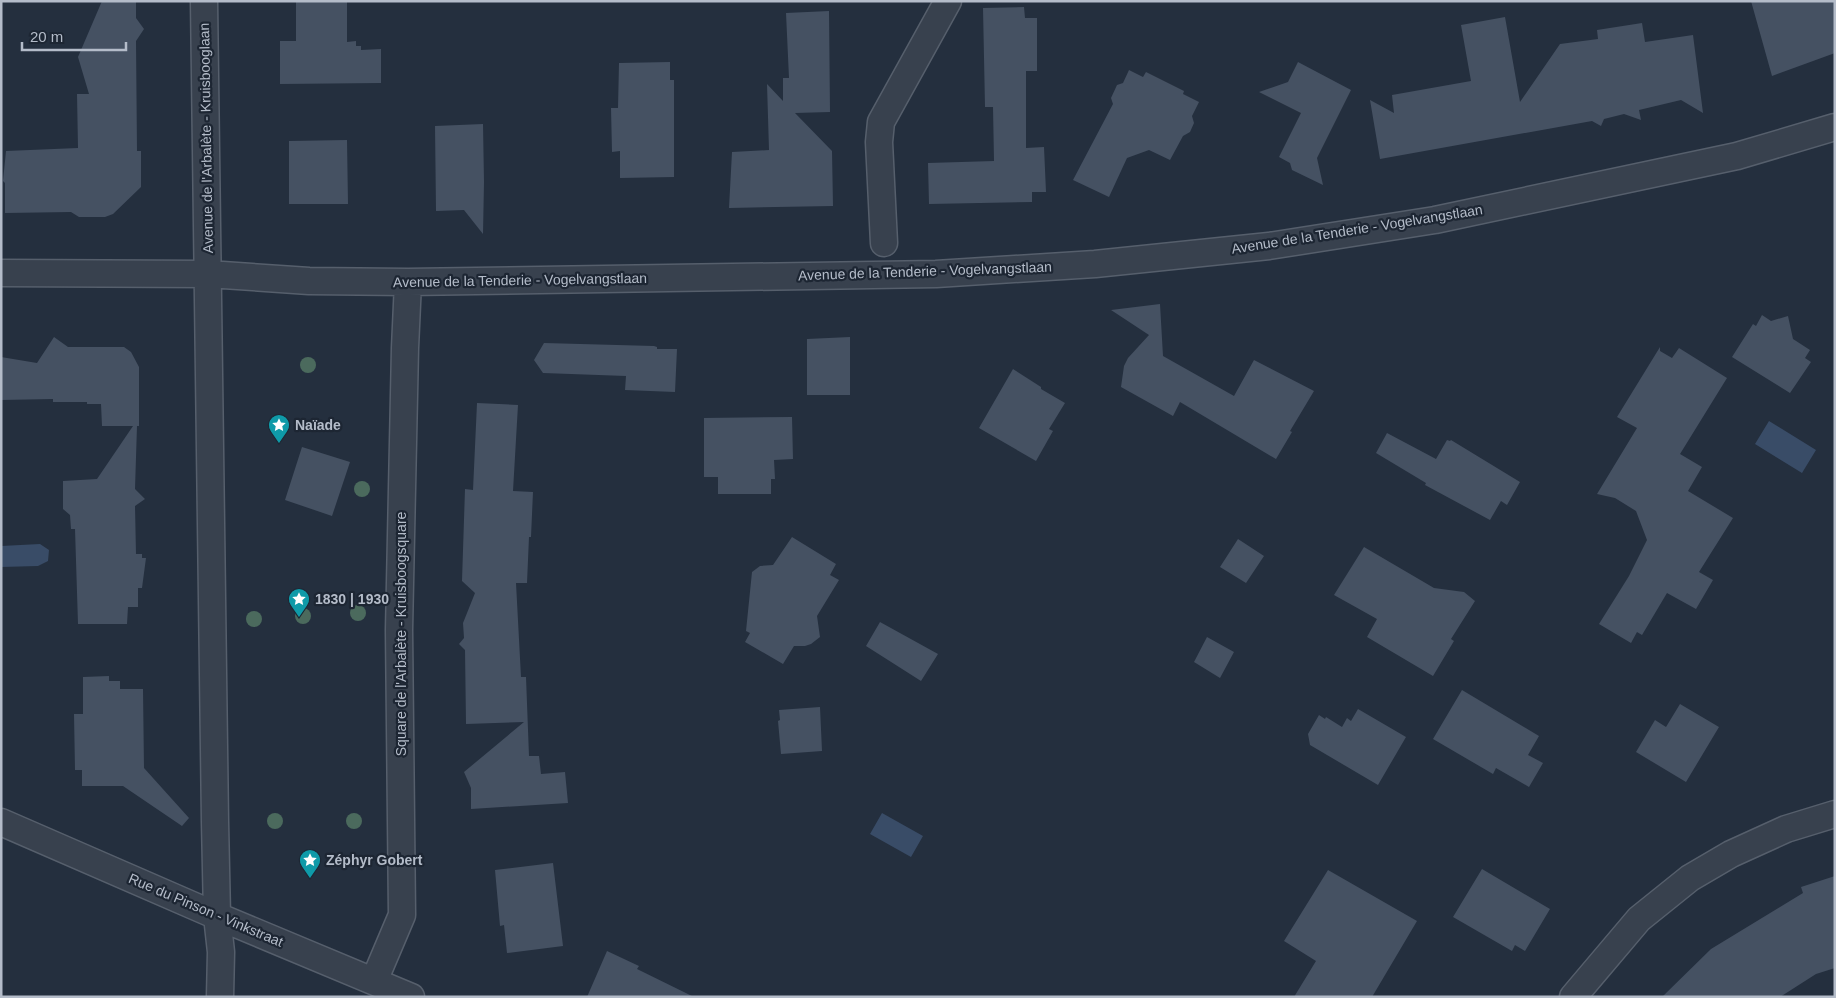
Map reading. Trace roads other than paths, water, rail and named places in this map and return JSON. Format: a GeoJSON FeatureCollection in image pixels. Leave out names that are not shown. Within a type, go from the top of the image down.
{"type":"FeatureCollection","features":[{"type":"Feature","properties":{"kind":"street","name":"Avenue de l'Arbalète - Kruisbooglaan"},"geometry":{"type":"LineString","coordinates":[[204,1],[208,274]]}},
{"type":"Feature","properties":{"kind":"street"},"geometry":{"type":"LineString","coordinates":[[884,244],[879,142],[881,122],[948,1]]}},
{"type":"Feature","properties":{"kind":"street","name":"Avenue de la Tenderie - Vogelvangstlaan"},"geometry":{"type":"LineString","coordinates":[[1,273],[208,274],[309,281],[408,282],[936,274],[1095,264],[1269,246],[1454,216],[1736,156],[1835,127]]}},
{"type":"Feature","properties":{"kind":"street"},"geometry":{"type":"LineString","coordinates":[[208,274],[217,916],[221,952],[220,997]]}},
{"type":"Feature","properties":{"kind":"street","name":"Square de l'Arbalète - Kruisboogsquare"},"geometry":{"type":"LineString","coordinates":[[374,981],[402,915],[399,630],[408,282]]}},
{"type":"Feature","properties":{"kind":"street"},"geometry":{"type":"LineString","coordinates":[[1573,997],[1639,919],[1690,878],[1731,854],[1786,829],[1835,814]]}},
{"type":"Feature","properties":{"kind":"street","name":"Rue du Pinson - Vinkstraat"},"geometry":{"type":"LineString","coordinates":[[1,822],[217,916],[411,997]]}},
{"type":"Feature","properties":{"kind":"water"},"geometry":{"type":"Polygon","coordinates":[[[1769,421],[1816,450],[1802,473],[1755,444],[1769,421]]]}},
{"type":"Feature","properties":{"kind":"water"},"geometry":{"type":"Polygon","coordinates":[[[40,544],[49,550],[48,561],[38,566],[1,567],[1,546],[40,544]]]}},
{"type":"Feature","properties":{"kind":"water"},"geometry":{"type":"Polygon","coordinates":[[[882,813],[923,836],[911,857],[870,834],[882,813]]]}},
{"type":"Feature","properties":{"kind":"place","name":"Naïade"},"geometry":{"type":"Point","coordinates":[279,444]}},
{"type":"Feature","properties":{"kind":"place","name":"1830 | 1930"},"geometry":{"type":"Point","coordinates":[299,618]}},
{"type":"Feature","properties":{"kind":"place","name":"Zéphyr Gobert"},"geometry":{"type":"Point","coordinates":[310,879]}}]}
